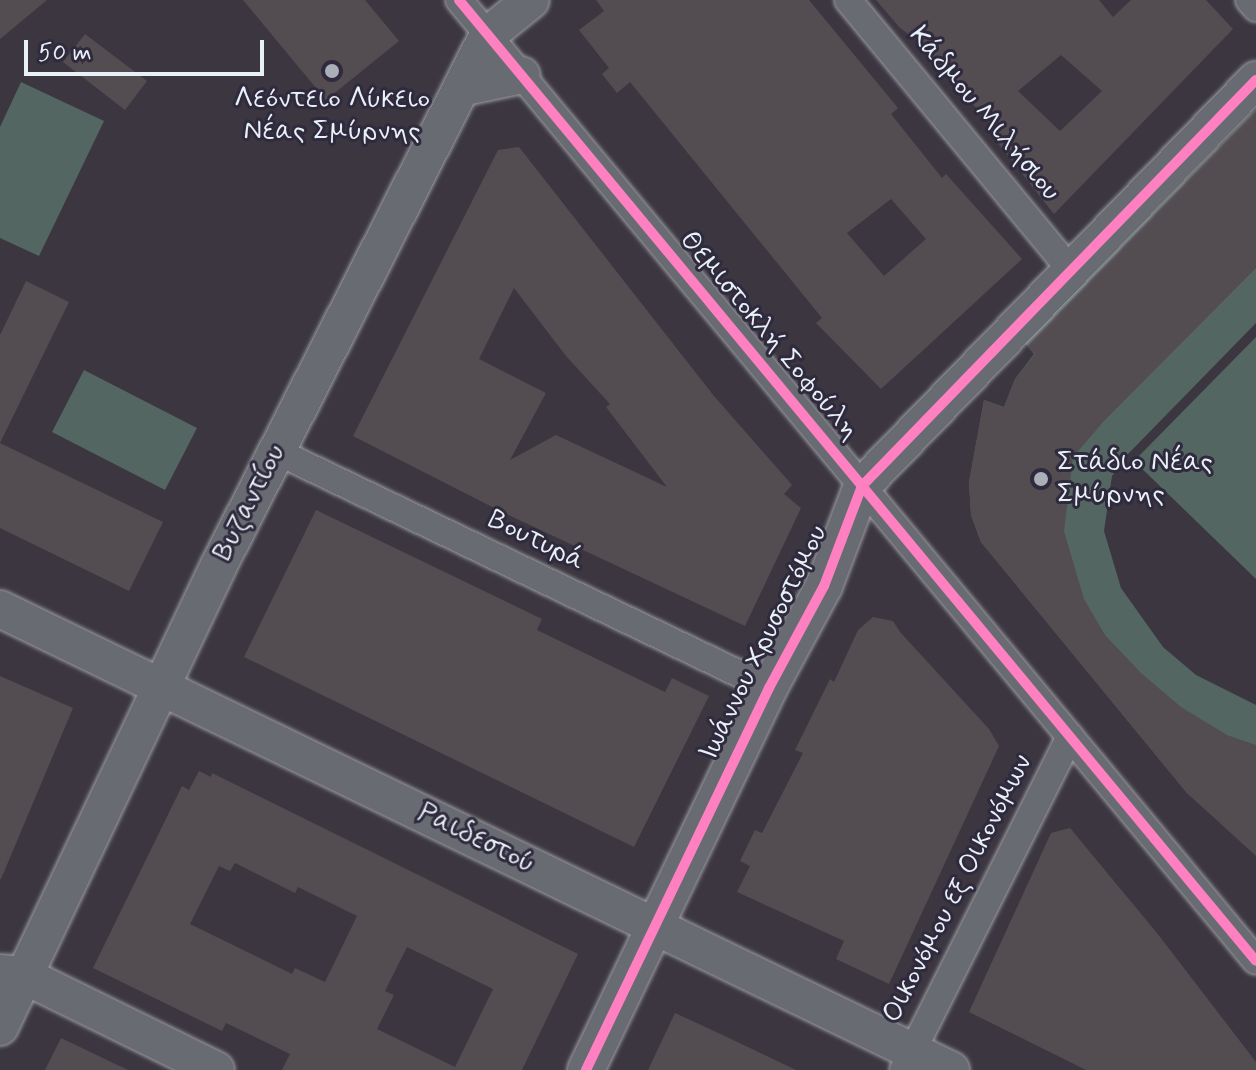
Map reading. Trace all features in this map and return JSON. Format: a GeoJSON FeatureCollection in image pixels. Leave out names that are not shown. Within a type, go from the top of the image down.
{"type":"FeatureCollection","features":[{"type":"Feature","properties":{"kind":"street","name":"Θεμιστοκλή Σοφούλη"},"geometry":{"type":"LineString","coordinates":[[459,0],[1256,961]]}},
{"type":"Feature","properties":{"kind":"street","name":"Βυζαντίου"},"geometry":{"type":"LineString","coordinates":[[0,1027],[12,974],[488,35],[531,0]]}},
{"type":"Feature","properties":{"kind":"street","name":"Κάδμου Μιλήσιου"},"geometry":{"type":"LineString","coordinates":[[848,0],[1070,269]]}},
{"type":"Feature","properties":{"kind":"street"},"geometry":{"type":"LineString","coordinates":[[1249,0],[1256,8]]}},
{"type":"Feature","properties":{"kind":"street"},"geometry":{"type":"LineString","coordinates":[[461,88],[522,75]]}},
{"type":"Feature","properties":{"kind":"street","name":"Ιωάννου Χρυσοστόμου"},"geometry":{"type":"LineString","coordinates":[[586,1070],[769,688],[824,586],[862,486],[1256,80]]}},
{"type":"Feature","properties":{"kind":"street","name":"Βουτυρά"},"geometry":{"type":"LineString","coordinates":[[276,451],[769,688]]}},
{"type":"Feature","properties":{"kind":"street","name":"Ραιδεστού"},"geometry":{"type":"LineString","coordinates":[[0,609],[655,927],[908,1061],[951,1070]]}},
{"type":"Feature","properties":{"kind":"street","name":"Οικονόμου εξ Οικονόμων"},"geometry":{"type":"LineString","coordinates":[[908,1061],[1070,736]]}},
{"type":"Feature","properties":{"kind":"street"},"geometry":{"type":"LineString","coordinates":[[12,974],[216,1070]]}},
{"type":"Feature","properties":{"kind":"shaded area"},"geometry":{"type":"Polygon","coordinates":[[[21,82],[104,121],[39,256],[0,238],[0,127],[21,82]]]}},
{"type":"Feature","properties":{"kind":"shaded area","name":"Στάδιο Νέας Σμύρνης"},"geometry":{"type":"Polygon","coordinates":[[[1256,109],[1256,323],[1128,454],[1112,476],[1104,531],[1121,588],[1163,647],[1196,675],[1256,705],[1256,854],[1187,793],[981,542],[971,515],[969,482],[984,400],[1004,407],[1015,379],[1034,354],[1025,343],[1256,109]]]}},
{"type":"Feature","properties":{"kind":"shaded area"},"geometry":{"type":"Polygon","coordinates":[[[1256,337],[1256,579],[1134,461],[1256,337]]]}},
{"type":"Feature","properties":{"kind":"shaded area"},"geometry":{"type":"Polygon","coordinates":[[[84,370],[197,428],[165,490],[52,432],[84,370]]]}},
{"type":"Feature","properties":{"kind":"building"},"geometry":{"type":"Polygon","coordinates":[[[0,0],[47,0],[0,39],[0,0]]]}},
{"type":"Feature","properties":{"kind":"building","name":"Λεόντειο Λύκειο Νέας Σμύρνης"},"geometry":{"type":"Polygon","coordinates":[[[243,0],[365,0],[399,41],[326,100],[243,0]]]}},
{"type":"Feature","properties":{"kind":"building"},"geometry":{"type":"Polygon","coordinates":[[[596,0],[809,0],[898,108],[891,114],[942,178],[946,174],[1022,259],[881,389],[816,323],[822,318],[630,82],[617,93],[602,74],[609,68],[579,30],[604,11],[596,0]],[[891,199],[847,233],[884,276],[926,239],[891,199]]]}},
{"type":"Feature","properties":{"kind":"building"},"geometry":{"type":"Polygon","coordinates":[[[876,0],[1099,0],[1113,17],[1131,0],[1206,0],[1233,29],[1054,214],[997,142],[1001,138],[972,103],[924,46],[899,27],[876,0]],[[1061,55],[1018,91],[1060,131],[1102,91],[1061,55]]]}},
{"type":"Feature","properties":{"kind":"building"},"geometry":{"type":"Polygon","coordinates":[[[85,34],[147,81],[125,110],[63,62],[85,34]]]}},
{"type":"Feature","properties":{"kind":"building","name":"Στάδιο Νέας Σμύρνης"},"geometry":{"type":"Polygon","coordinates":[[[1256,110],[1256,268],[1104,421],[1073,457],[1064,531],[1084,599],[1105,635],[1141,673],[1181,707],[1227,735],[1256,745],[1256,856],[1187,793],[981,542],[971,515],[969,482],[984,400],[1004,407],[1015,379],[1035,354],[1027,346],[1256,110]]]}},
{"type":"Feature","properties":{"kind":"building"},"geometry":{"type":"Polygon","coordinates":[[[519,147],[714,396],[792,485],[784,494],[801,508],[745,626],[502,512],[353,436],[498,150],[519,147]],[[514,288],[479,359],[546,393],[510,460],[556,435],[667,487],[606,407],[610,404],[566,356],[514,288]]]}},
{"type":"Feature","properties":{"kind":"building"},"geometry":{"type":"Polygon","coordinates":[[[26,281],[69,302],[0,443],[0,335],[26,281]]]}},
{"type":"Feature","properties":{"kind":"building"},"geometry":{"type":"Polygon","coordinates":[[[0,443],[163,522],[129,591],[0,528],[0,443]]]}},
{"type":"Feature","properties":{"kind":"building"},"geometry":{"type":"Polygon","coordinates":[[[316,510],[542,619],[537,630],[665,692],[672,678],[709,696],[634,847],[244,657],[316,510]]]}},
{"type":"Feature","properties":{"kind":"building"},"geometry":{"type":"Polygon","coordinates":[[[873,617],[893,621],[989,729],[999,746],[889,984],[836,959],[844,941],[737,892],[750,866],[740,861],[755,830],[762,833],[803,753],[795,750],[830,679],[834,682],[858,630],[873,617]]]}},
{"type":"Feature","properties":{"kind":"building"},"geometry":{"type":"Polygon","coordinates":[[[0,676],[73,708],[1,879],[0,879],[0,676]]]}},
{"type":"Feature","properties":{"kind":"building"},"geometry":{"type":"Polygon","coordinates":[[[199,771],[211,777],[212,773],[578,954],[522,1070],[282,1070],[290,1054],[226,1023],[222,1031],[93,968],[182,786],[189,790],[199,771]],[[235,863],[230,871],[219,866],[190,924],[292,974],[295,968],[325,982],[357,916],[298,887],[295,893],[235,863]],[[407,947],[385,991],[394,995],[377,1029],[455,1067],[493,989],[407,947]]]}},
{"type":"Feature","properties":{"kind":"building"},"geometry":{"type":"Polygon","coordinates":[[[1070,828],[1157,933],[1256,1062],[1256,1070],[1086,1070],[969,1012],[1051,833],[1070,828]]]}},
{"type":"Feature","properties":{"kind":"building"},"geometry":{"type":"Polygon","coordinates":[[[675,1013],[727,1037],[796,1070],[648,1070],[675,1013]]]}},
{"type":"Feature","properties":{"kind":"building"},"geometry":{"type":"Polygon","coordinates":[[[61,1038],[128,1070],[45,1070],[61,1038]]]}},
{"type":"Feature","properties":{"kind":"cycle path"},"geometry":{"type":"LineString","coordinates":[[459,0],[1256,961]]}},
{"type":"Feature","properties":{"kind":"cycle path"},"geometry":{"type":"LineString","coordinates":[[586,1070],[769,688],[824,586],[862,486],[1256,80]]}},
{"type":"Feature","properties":{"kind":"place","name":"Λεόντειο Λύκειο Νέας Σμύρνης"},"geometry":{"type":"Point","coordinates":[332,71]}},
{"type":"Feature","properties":{"kind":"place","name":"Στάδιο Νέας Σμύρνης"},"geometry":{"type":"Point","coordinates":[1041,479]}}]}
